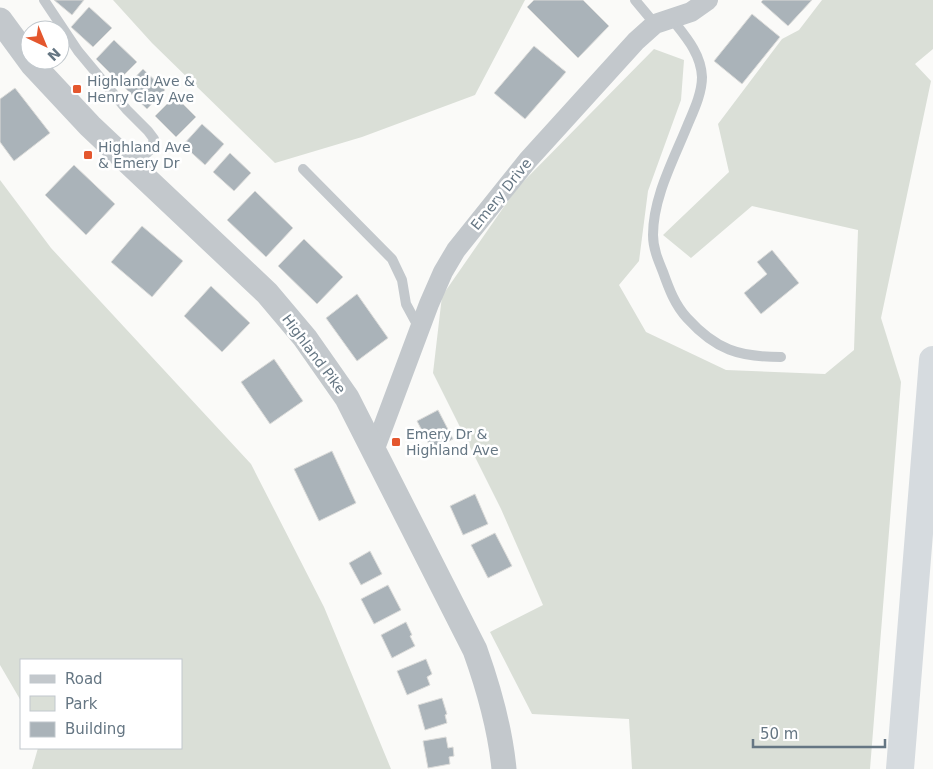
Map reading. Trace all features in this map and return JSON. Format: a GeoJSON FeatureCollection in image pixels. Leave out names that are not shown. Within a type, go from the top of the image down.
{"type":"FeatureCollection","features":[{"type":"Feature","properties":{"kind":"highway"},"geometry":{"type":"LineString","coordinates":[[900,769],[933,360]]}},
{"type":"Feature","properties":{"kind":"street","name":"Emery Drive"},"geometry":{"type":"LineString","coordinates":[[374,451],[443,272],[456,250],[528,160],[636,41],[663,21],[691,12],[708,0]]}},
{"type":"Feature","properties":{"kind":"street","name":"Highland Pike"},"geometry":{"type":"LineString","coordinates":[[0,20],[33,65],[90,126],[267,293],[306,338],[346,398],[475,650],[487,683],[499,732],[504,769]]}},
{"type":"Feature","properties":{"kind":"lane"},"geometry":{"type":"LineString","coordinates":[[44,0],[78,51],[154,139],[151,149],[132,166]]}},
{"type":"Feature","properties":{"kind":"lane"},"geometry":{"type":"LineString","coordinates":[[634,0],[663,21],[695,49],[700,63],[702,78],[697,104],[662,189],[654,217],[652,237],[671,296],[682,313],[698,331],[714,343],[731,351],[755,357],[781,357]]}},
{"type":"Feature","properties":{"kind":"lane"},"geometry":{"type":"LineString","coordinates":[[303,169],[392,260],[402,280],[406,304],[420,329]]}},
{"type":"Feature","properties":{"kind":"green space"},"geometry":{"type":"Polygon","coordinates":[[[113,0],[525,0],[475,95],[362,137],[275,163],[152,43],[113,0]]]}},
{"type":"Feature","properties":{"kind":"green space"},"geometry":{"type":"Polygon","coordinates":[[[822,0],[933,0],[933,49],[915,64],[931,81],[881,318],[901,382],[870,769],[632,769],[629,719],[532,714],[490,632],[543,605],[501,509],[433,373],[442,296],[517,188],[654,49],[684,60],[681,100],[648,191],[639,261],[619,285],[646,332],[726,370],[825,374],[854,350],[858,230],[752,206],[691,258],[663,235],[729,172],[718,124],[782,39],[799,30],[822,0]]]}},
{"type":"Feature","properties":{"kind":"green space"},"geometry":{"type":"Polygon","coordinates":[[[0,180],[51,248],[251,464],[324,607],[391,769],[32,769],[38,749],[182,749],[182,659],[20,659],[20,699],[0,665],[0,180]]]}},
{"type":"Feature","properties":{"kind":"building"},"geometry":{"type":"Polygon","coordinates":[[[54,0],[84,0],[72,15],[54,0]]]}},
{"type":"Feature","properties":{"kind":"building"},"geometry":{"type":"Polygon","coordinates":[[[534,0],[583,0],[609,26],[578,58],[527,7],[534,0]]]}},
{"type":"Feature","properties":{"kind":"building"},"geometry":{"type":"Polygon","coordinates":[[[763,0],[812,0],[788,26],[761,2],[763,0]]]}},
{"type":"Feature","properties":{"kind":"building"},"geometry":{"type":"Polygon","coordinates":[[[89,7],[112,28],[93,47],[71,27],[89,7]]]}},
{"type":"Feature","properties":{"kind":"building"},"geometry":{"type":"Polygon","coordinates":[[[752,14],[780,37],[742,84],[714,61],[752,14]]]}},
{"type":"Feature","properties":{"kind":"building"},"geometry":{"type":"Polygon","coordinates":[[[114,40],[137,62],[118,81],[96,59],[114,40]]]}},
{"type":"Feature","properties":{"kind":"building"},"geometry":{"type":"Polygon","coordinates":[[[534,46],[566,72],[525,119],[494,93],[534,46]]]}},
{"type":"Feature","properties":{"kind":"building"},"geometry":{"type":"Polygon","coordinates":[[[143,69],[165,90],[147,109],[125,88],[143,69]]]}},
{"type":"Feature","properties":{"kind":"building"},"geometry":{"type":"Polygon","coordinates":[[[15,88],[50,133],[14,161],[0,142],[0,99],[15,88]]]}},
{"type":"Feature","properties":{"kind":"building"},"geometry":{"type":"Polygon","coordinates":[[[175,96],[196,117],[176,137],[155,116],[175,96]]]}},
{"type":"Feature","properties":{"kind":"building"},"geometry":{"type":"Polygon","coordinates":[[[202,124],[224,144],[205,165],[183,145],[202,124]]]}},
{"type":"Feature","properties":{"kind":"building"},"geometry":{"type":"Polygon","coordinates":[[[230,153],[251,173],[234,191],[213,172],[230,153]]]}},
{"type":"Feature","properties":{"kind":"building"},"geometry":{"type":"Polygon","coordinates":[[[74,165],[115,204],[86,235],[45,195],[74,165]]]}},
{"type":"Feature","properties":{"kind":"building"},"geometry":{"type":"Polygon","coordinates":[[[255,191],[293,228],[266,257],[227,220],[255,191]]]}},
{"type":"Feature","properties":{"kind":"building"},"geometry":{"type":"Polygon","coordinates":[[[142,226],[183,261],[152,297],[111,262],[142,226]]]}},
{"type":"Feature","properties":{"kind":"building"},"geometry":{"type":"Polygon","coordinates":[[[304,239],[343,277],[317,304],[278,266],[304,239]]]}},
{"type":"Feature","properties":{"kind":"building"},"geometry":{"type":"Polygon","coordinates":[[[772,250],[799,283],[761,314],[744,293],[767,274],[757,262],[772,250]]]}},
{"type":"Feature","properties":{"kind":"building"},"geometry":{"type":"Polygon","coordinates":[[[211,286],[250,323],[222,352],[184,316],[211,286]]]}},
{"type":"Feature","properties":{"kind":"building"},"geometry":{"type":"Polygon","coordinates":[[[357,294],[388,338],[357,361],[326,318],[357,294]]]}},
{"type":"Feature","properties":{"kind":"building"},"geometry":{"type":"Polygon","coordinates":[[[274,359],[303,401],[270,424],[241,382],[274,359]]]}},
{"type":"Feature","properties":{"kind":"building"},"geometry":{"type":"Polygon","coordinates":[[[438,410],[453,439],[432,450],[417,421],[438,410]]]}},
{"type":"Feature","properties":{"kind":"building"},"geometry":{"type":"Polygon","coordinates":[[[332,451],[356,503],[319,521],[294,469],[332,451]]]}},
{"type":"Feature","properties":{"kind":"building"},"geometry":{"type":"Polygon","coordinates":[[[475,494],[488,524],[463,535],[450,506],[475,494]]]}},
{"type":"Feature","properties":{"kind":"building"},"geometry":{"type":"Polygon","coordinates":[[[495,533],[512,566],[488,578],[471,545],[495,533]]]}},
{"type":"Feature","properties":{"kind":"building"},"geometry":{"type":"Polygon","coordinates":[[[370,551],[382,574],[361,585],[349,563],[370,551]]]}},
{"type":"Feature","properties":{"kind":"building"},"geometry":{"type":"Polygon","coordinates":[[[388,585],[401,610],[374,624],[361,599],[388,585]]]}},
{"type":"Feature","properties":{"kind":"building"},"geometry":{"type":"Polygon","coordinates":[[[406,622],[415,646],[392,658],[381,635],[406,622]]]}},
{"type":"Feature","properties":{"kind":"building"},"geometry":{"type":"Polygon","coordinates":[[[426,659],[432,674],[427,677],[430,685],[407,695],[397,671],[426,659]]]}},
{"type":"Feature","properties":{"kind":"building"},"geometry":{"type":"Polygon","coordinates":[[[442,698],[447,714],[445,715],[447,723],[425,730],[418,705],[442,698]]]}},
{"type":"Feature","properties":{"kind":"building"},"geometry":{"type":"Polygon","coordinates":[[[446,737],[448,748],[453,747],[454,756],[449,757],[450,764],[428,768],[423,741],[446,737]]]}},
{"type":"Feature","properties":{"kind":"place","name":"Highland Ave & Henry Clay Ave"},"geometry":{"type":"Point","coordinates":[77,89]}},
{"type":"Feature","properties":{"kind":"place","name":"Highland Ave & Emery Dr"},"geometry":{"type":"Point","coordinates":[88,155]}},
{"type":"Feature","properties":{"kind":"place","name":"Emery Dr & Highland Ave"},"geometry":{"type":"Point","coordinates":[396,442]}}]}
